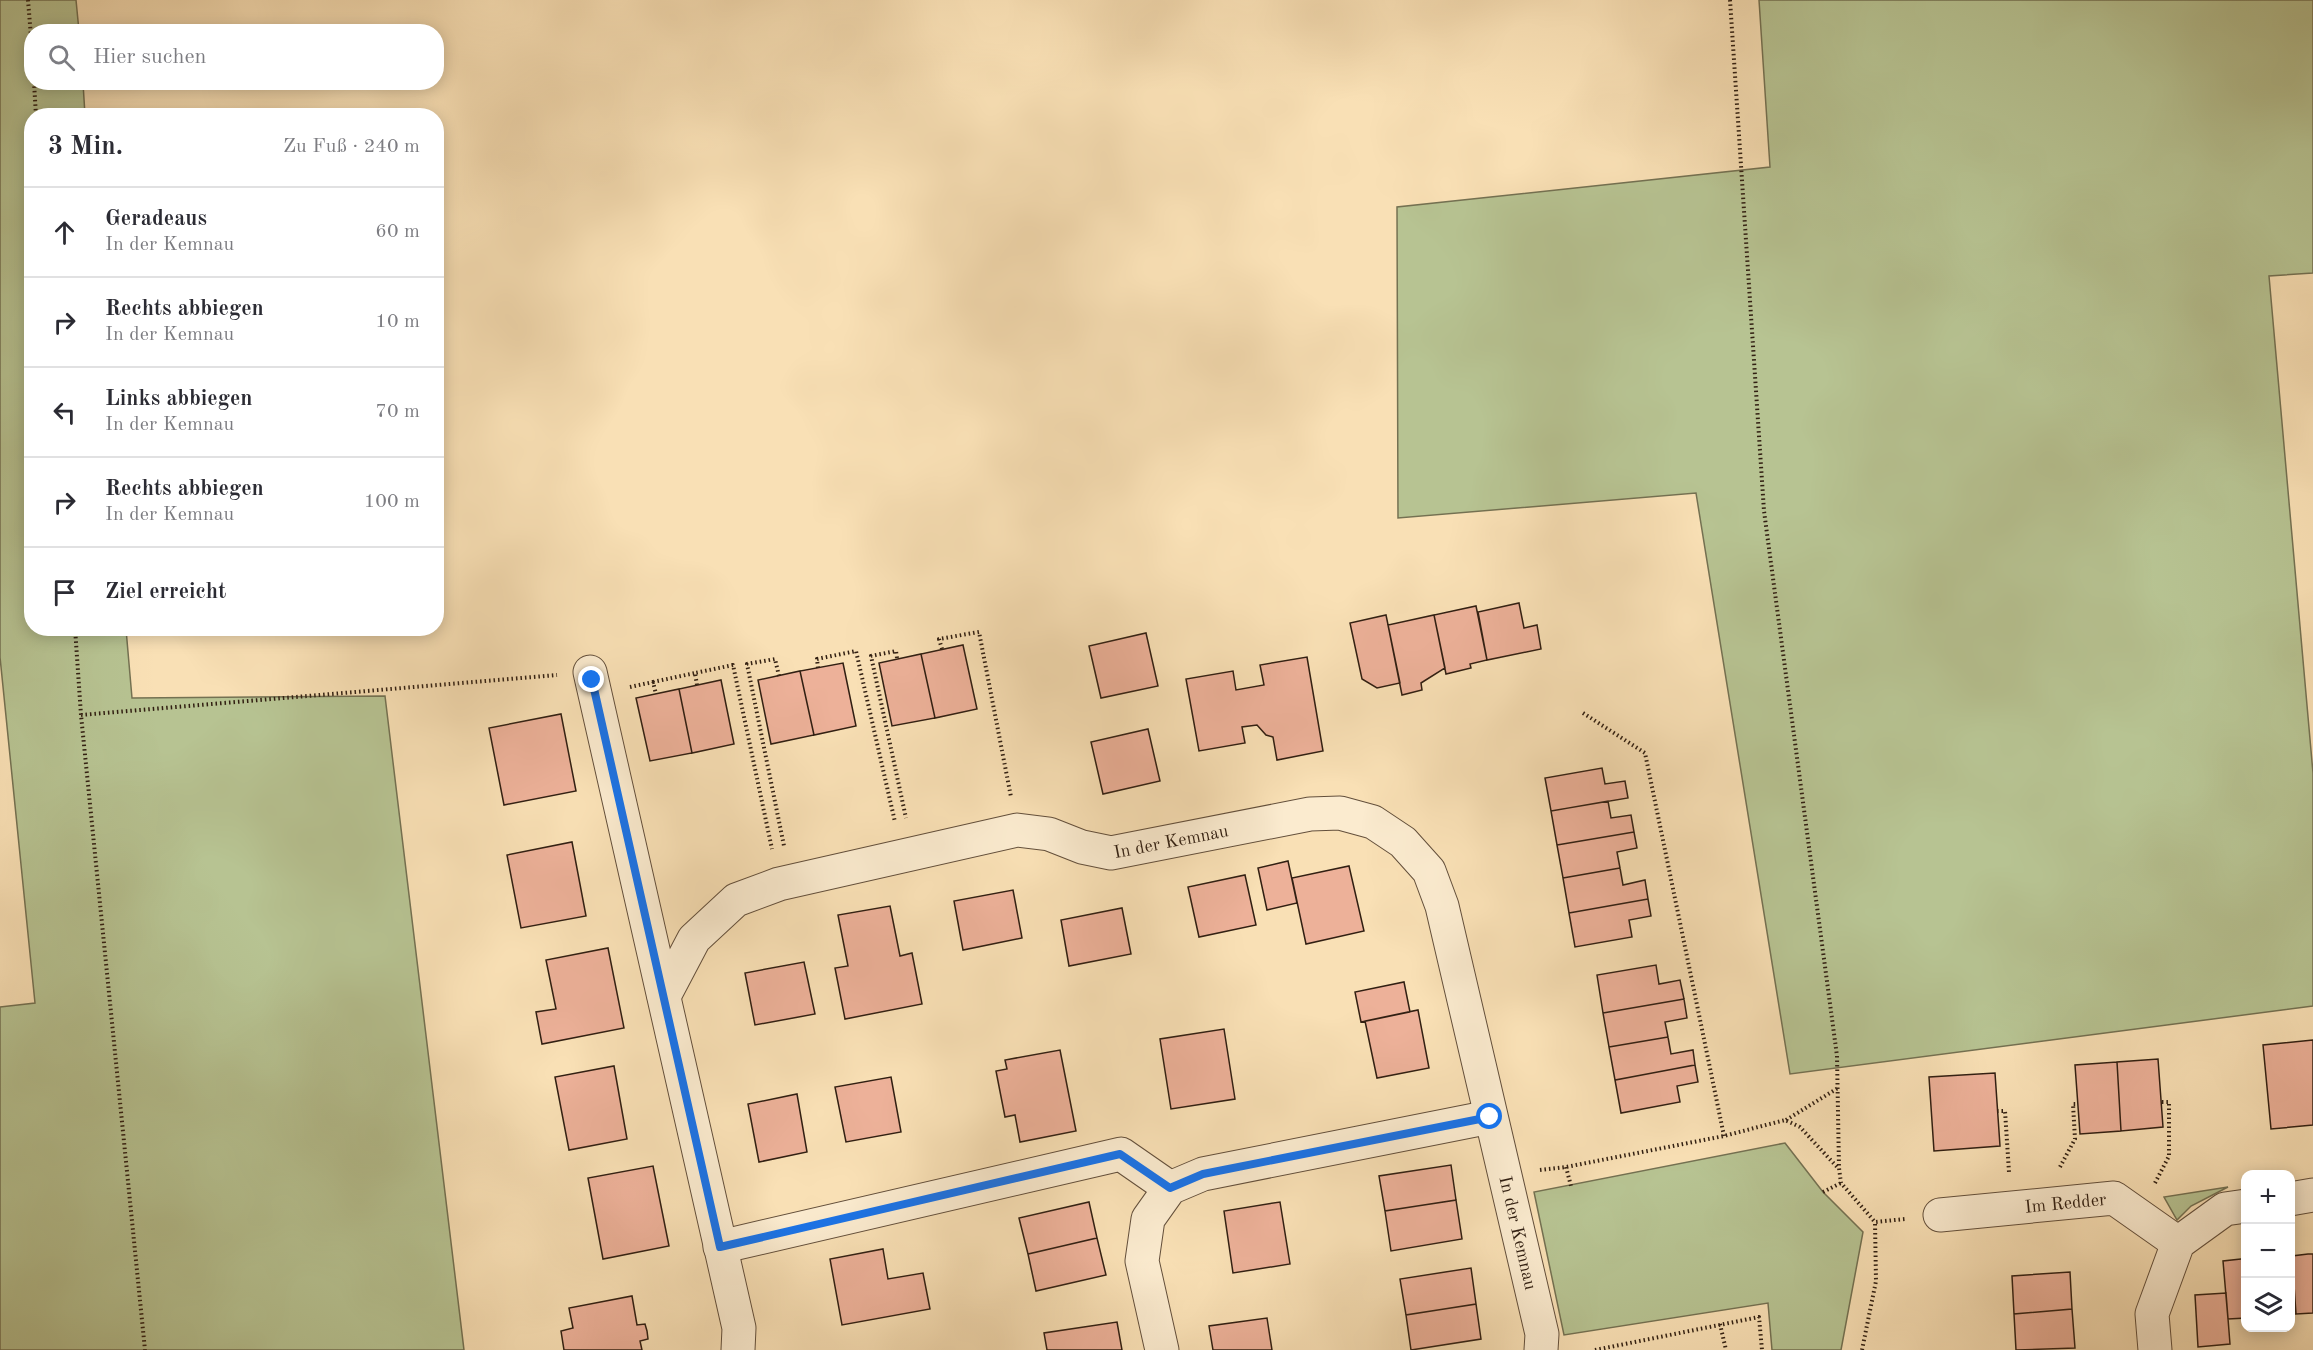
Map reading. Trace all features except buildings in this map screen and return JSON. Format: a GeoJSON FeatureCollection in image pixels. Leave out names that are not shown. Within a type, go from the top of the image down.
{"type":"FeatureCollection","features":[{"type":"Feature","properties":{"kind":"street"},"geometry":{"type":"LineString","coordinates":[[590,672],[739,1328],[738,1350]]}},
{"type":"Feature","properties":{"kind":"street","name":"In der Kemnau"},"geometry":{"type":"LineString","coordinates":[[664,996],[694,939],[736,900],[785,883],[1017,830],[1049,834],[1082,846],[1111,853],[1310,814],[1340,813],[1373,822],[1403,842],[1429,871],[1442,906],[1542,1335],[1541,1350]]}},
{"type":"Feature","properties":{"kind":"street"},"geometry":{"type":"LineString","coordinates":[[1162,1350],[1142,1261],[1148,1219],[1170,1188],[1203,1174],[1490,1117]]}},
{"type":"Feature","properties":{"kind":"street"},"geometry":{"type":"LineString","coordinates":[[720,1247],[1120,1154],[1170,1188]]}},
{"type":"Feature","properties":{"kind":"street"},"geometry":{"type":"LineString","coordinates":[[2295,1198],[2313,1195]]}},
{"type":"Feature","properties":{"kind":"street","name":"Im Redder"},"geometry":{"type":"LineString","coordinates":[[1940,1215],[2114,1198],[2178,1242]]}},
{"type":"Feature","properties":{"kind":"street"},"geometry":{"type":"LineString","coordinates":[[2156,1350],[2152,1314],[2178,1242],[2225,1209],[2241,1207]]}},
{"type":"Feature","properties":{"kind":"path"},"geometry":{"type":"LineString","coordinates":[[28,0],[30,24]]}},
{"type":"Feature","properties":{"kind":"path"},"geometry":{"type":"LineString","coordinates":[[1730,0],[1764,511],[1837,1056],[1839,1168],[1841,1183],[1875,1222],[1876,1281],[1862,1350]]}},
{"type":"Feature","properties":{"kind":"path"},"geometry":{"type":"LineString","coordinates":[[34,90],[36,108]]}},
{"type":"Feature","properties":{"kind":"path"},"geometry":{"type":"LineString","coordinates":[[942,650],[939,639],[979,632],[1017,830]]}},
{"type":"Feature","properties":{"kind":"path"},"geometry":{"type":"LineString","coordinates":[[76,636],[81,715],[145,1350]]}},
{"type":"Feature","properties":{"kind":"path"},"geometry":{"type":"LineString","coordinates":[[818,668],[817,659],[856,651],[908,855]]}},
{"type":"Feature","properties":{"kind":"path"},"geometry":{"type":"LineString","coordinates":[[897,658],[896,651],[871,656],[908,855]]}},
{"type":"Feature","properties":{"kind":"path"},"geometry":{"type":"LineString","coordinates":[[779,676],[775,660],[747,664],[785,883]]}},
{"type":"Feature","properties":{"kind":"path"},"geometry":{"type":"LineString","coordinates":[[633,686],[733,665],[785,883]]}},
{"type":"Feature","properties":{"kind":"path"},"geometry":{"type":"LineString","coordinates":[[81,715],[590,672]]}},
{"type":"Feature","properties":{"kind":"path"},"geometry":{"type":"LineString","coordinates":[[695,673],[697,685]]}},
{"type":"Feature","properties":{"kind":"path"},"geometry":{"type":"LineString","coordinates":[[653,682],[656,694]]}},
{"type":"Feature","properties":{"kind":"path"},"geometry":{"type":"LineString","coordinates":[[1583,713],[1645,753],[1724,1136]]}},
{"type":"Feature","properties":{"kind":"path"},"geometry":{"type":"LineString","coordinates":[[1503,1174],[1566,1167],[1724,1136],[1785,1120],[1838,1088]]}},
{"type":"Feature","properties":{"kind":"path"},"geometry":{"type":"LineString","coordinates":[[2150,1192],[2169,1156],[2169,1102],[2161,1102]]}},
{"type":"Feature","properties":{"kind":"path"},"geometry":{"type":"LineString","coordinates":[[2061,1203],[2058,1170],[2075,1139],[2073,1104],[2078,1104]]}},
{"type":"Feature","properties":{"kind":"path"},"geometry":{"type":"LineString","coordinates":[[1997,1111],[2005,1111],[2011,1209]]}},
{"type":"Feature","properties":{"kind":"path"},"geometry":{"type":"LineString","coordinates":[[1785,1120],[1800,1127],[1839,1168]]}},
{"type":"Feature","properties":{"kind":"path"},"geometry":{"type":"LineString","coordinates":[[1566,1167],[1571,1186]]}},
{"type":"Feature","properties":{"kind":"path"},"geometry":{"type":"LineString","coordinates":[[1823,1192],[1841,1183]]}},
{"type":"Feature","properties":{"kind":"path"},"geometry":{"type":"LineString","coordinates":[[1875,1222],[1940,1215]]}},
{"type":"Feature","properties":{"kind":"path"},"geometry":{"type":"LineString","coordinates":[[1595,1350],[1759,1317],[1762,1350]]}},
{"type":"Feature","properties":{"kind":"path"},"geometry":{"type":"LineString","coordinates":[[1720,1324],[1726,1350]]}},
{"type":"Feature","properties":{"kind":"green space"},"geometry":{"type":"Polygon","coordinates":[[[0,0],[76,0],[78,24],[24,24],[24,90],[83,90],[85,108],[24,108],[24,636],[127,636],[132,698],[385,696],[464,1350],[0,1350],[0,1007],[35,1003],[0,657],[0,0]]]}},
{"type":"Feature","properties":{"kind":"green space"},"geometry":{"type":"Polygon","coordinates":[[[1759,0],[2313,0],[2313,273],[2269,276],[2313,773],[2313,1006],[1790,1074],[1696,493],[1398,518],[1397,207],[1770,167],[1759,0]]]}},
{"type":"Feature","properties":{"kind":"green space"},"geometry":{"type":"Polygon","coordinates":[[[1785,1143],[1823,1192],[1863,1232],[1841,1350],[1772,1350],[1768,1303],[1564,1335],[1534,1192],[1785,1143]]]}},
{"type":"Feature","properties":{"kind":"green space"},"geometry":{"type":"Polygon","coordinates":[[[2228,1187],[2191,1206],[2177,1220],[2164,1197],[2228,1187]]]}},
{"type":"Feature","properties":{"kind":"route"},"geometry":{"type":"LineString","coordinates":[[592,680],[720,1247],[1120,1154],[1170,1188],[1203,1174],[1490,1117]]}}]}
